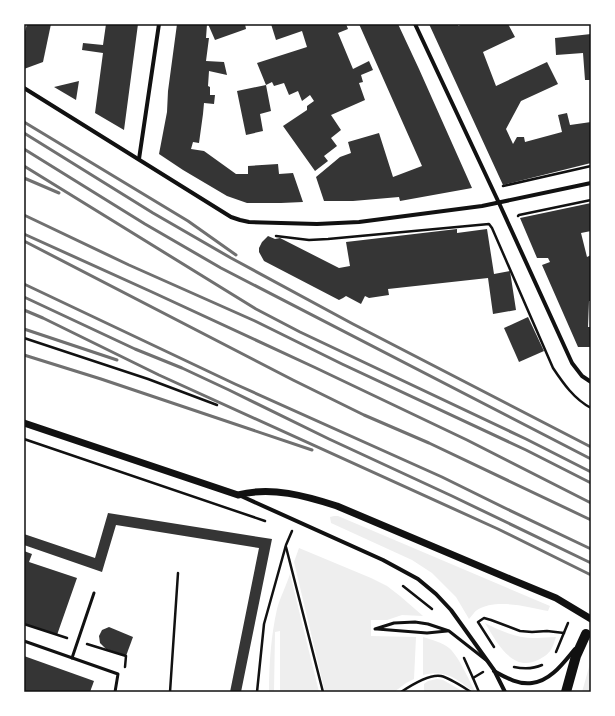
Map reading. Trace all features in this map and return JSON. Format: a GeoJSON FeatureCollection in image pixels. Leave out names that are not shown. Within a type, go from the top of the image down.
{"type":"FeatureCollection","features":[{"type":"Feature","properties":{"kind":"main road"},"geometry":{"type":"LineString","coordinates":[[566,692],[576,656],[586,634]]}},
{"type":"Feature","properties":{"kind":"street"},"geometry":{"type":"LineString","coordinates":[[139,159],[158,24]]}},
{"type":"Feature","properties":{"kind":"street"},"geometry":{"type":"LineString","coordinates":[[415,24],[572,363],[582,376],[591,382]]}},
{"type":"Feature","properties":{"kind":"street"},"geometry":{"type":"LineString","coordinates":[[24,88],[231,217],[249,222],[317,224],[359,222],[499,203],[591,183]]}},
{"type":"Feature","properties":{"kind":"street"},"geometry":{"type":"LineString","coordinates":[[24,423],[238,495],[383,560],[415,577],[436,594],[451,610],[494,670],[505,692]]}},
{"type":"Feature","properties":{"kind":"street"},"geometry":{"type":"LineString","coordinates":[[238,495],[254,492],[286,493],[336,506],[556,598],[591,619]]}},
{"type":"Feature","properties":{"kind":"street"},"geometry":{"type":"LineString","coordinates":[[494,670],[515,681],[532,683],[540,681],[554,672],[564,662],[586,634]]}},
{"type":"Feature","properties":{"kind":"lane"},"geometry":{"type":"LineString","coordinates":[[72,658],[94,593]]}},
{"type":"Feature","properties":{"kind":"lane"},"geometry":{"type":"LineString","coordinates":[[449,631],[427,633],[375,629],[394,623],[415,622],[428,624],[449,631],[487,661]]}},
{"type":"Feature","properties":{"kind":"lane"},"geometry":{"type":"LineString","coordinates":[[24,641],[118,674],[115,692]]}},
{"type":"Feature","properties":{"kind":"path"},"geometry":{"type":"LineString","coordinates":[[500,182],[502,186],[591,166]]}},
{"type":"Feature","properties":{"kind":"path"},"geometry":{"type":"LineString","coordinates":[[517,218],[519,214],[591,200]]}},
{"type":"Feature","properties":{"kind":"path"},"geometry":{"type":"LineString","coordinates":[[492,228],[552,368],[565,386],[576,397],[591,408]]}},
{"type":"Feature","properties":{"kind":"path"},"geometry":{"type":"LineString","coordinates":[[24,338],[148,379],[217,405]]}},
{"type":"Feature","properties":{"kind":"path"},"geometry":{"type":"LineString","coordinates":[[24,439],[266,522]]}},
{"type":"Feature","properties":{"kind":"path"},"geometry":{"type":"LineString","coordinates":[[285,528],[298,533]]}},
{"type":"Feature","properties":{"kind":"path"},"geometry":{"type":"LineString","coordinates":[[257,692],[264,624],[286,545],[292,531]]}},
{"type":"Feature","properties":{"kind":"path"},"geometry":{"type":"LineString","coordinates":[[286,545],[323,692]]}},
{"type":"Feature","properties":{"kind":"path"},"geometry":{"type":"LineString","coordinates":[[170,692],[178,573]]}},
{"type":"Feature","properties":{"kind":"path"},"geometry":{"type":"LineString","coordinates":[[402,585],[435,611]]}},
{"type":"Feature","properties":{"kind":"path"},"geometry":{"type":"LineString","coordinates":[[494,647],[478,622],[484,618],[520,631],[547,631],[564,633]]}},
{"type":"Feature","properties":{"kind":"path"},"geometry":{"type":"LineString","coordinates":[[553,656],[558,648],[568,623]]}},
{"type":"Feature","properties":{"kind":"path"},"geometry":{"type":"LineString","coordinates":[[462,654],[479,692]]}},
{"type":"Feature","properties":{"kind":"path"},"geometry":{"type":"LineString","coordinates":[[510,665],[521,668],[532,668],[544,664]]}},
{"type":"Feature","properties":{"kind":"path"},"geometry":{"type":"LineString","coordinates":[[473,678],[478,674]]}},
{"type":"Feature","properties":{"kind":"path"},"geometry":{"type":"LineString","coordinates":[[401,692],[418,682],[431,677],[442,676],[471,692]]}},
{"type":"Feature","properties":{"kind":"shaded area"},"geometry":{"type":"Polygon","coordinates":[[[338,516],[550,606],[548,611],[512,604],[493,605],[485,606],[477,610],[469,619],[456,597],[432,573],[412,560],[331,523],[330,517],[338,516]]]}},
{"type":"Feature","properties":{"kind":"shaded area"},"geometry":{"type":"Polygon","coordinates":[[[299,548],[387,586],[423,616],[402,615],[387,620],[371,620],[371,636],[416,637],[414,679],[394,692],[325,692],[294,562],[299,548]]]}},
{"type":"Feature","properties":{"kind":"shaded area"},"geometry":{"type":"Polygon","coordinates":[[[290,574],[319,692],[280,692],[280,631],[275,632],[274,692],[269,692],[269,671],[273,629],[278,605],[290,574]]]}},
{"type":"Feature","properties":{"kind":"shaded area"},"geometry":{"type":"Polygon","coordinates":[[[485,623],[503,632],[516,636],[530,638],[556,637],[548,654],[529,663],[520,662],[513,659],[506,653],[494,638],[485,623]]]}},
{"type":"Feature","properties":{"kind":"shaded area"},"geometry":{"type":"Polygon","coordinates":[[[423,637],[437,641],[452,651],[460,662],[475,691],[448,675],[434,673],[423,675],[423,637]]]}},
{"type":"Feature","properties":{"kind":"shaded area"},"geometry":{"type":"Polygon","coordinates":[[[591,660],[591,692],[582,692],[591,660]]]}},
{"type":"Feature","properties":{"kind":"shaded area"},"geometry":{"type":"Polygon","coordinates":[[[437,679],[443,680],[464,692],[424,692],[424,684],[428,681],[437,679]]]}},
{"type":"Feature","properties":{"kind":"building"},"geometry":{"type":"Polygon","coordinates":[[[27,24],[51,24],[43,62],[24,69],[24,35],[27,24]]]}},
{"type":"Feature","properties":{"kind":"building"},"geometry":{"type":"Polygon","coordinates":[[[106,24],[138,24],[124,130],[95,113],[103,53],[82,50],[83,43],[103,45],[106,24]]]}},
{"type":"Feature","properties":{"kind":"building"},"geometry":{"type":"Polygon","coordinates":[[[177,24],[207,24],[206,38],[209,38],[206,61],[224,62],[227,75],[209,71],[208,86],[210,87],[210,95],[215,95],[214,104],[204,103],[199,143],[193,142],[191,149],[204,151],[236,174],[248,174],[248,166],[278,164],[279,174],[293,173],[303,202],[247,203],[227,196],[159,154],[167,112],[168,91],[177,24]]]}},
{"type":"Feature","properties":{"kind":"building"},"geometry":{"type":"Polygon","coordinates":[[[208,24],[245,24],[246,29],[215,40],[208,24]]]}},
{"type":"Feature","properties":{"kind":"building"},"geometry":{"type":"Polygon","coordinates":[[[271,24],[346,24],[348,29],[338,33],[353,69],[369,61],[373,70],[361,75],[363,82],[359,83],[365,100],[331,115],[341,130],[331,138],[337,146],[324,156],[328,161],[315,171],[283,126],[307,110],[307,106],[314,101],[310,95],[302,101],[298,91],[289,95],[284,83],[274,86],[272,82],[266,85],[257,63],[307,47],[302,31],[276,40],[271,24]]]}},
{"type":"Feature","properties":{"kind":"building"},"geometry":{"type":"Polygon","coordinates":[[[359,24],[398,24],[472,188],[400,201],[399,197],[353,201],[324,201],[316,177],[340,157],[351,153],[348,142],[379,133],[393,177],[422,166],[359,24]]]}},
{"type":"Feature","properties":{"kind":"building"},"geometry":{"type":"Polygon","coordinates":[[[429,24],[458,24],[458,26],[463,24],[508,24],[515,37],[483,52],[496,86],[547,62],[558,84],[521,101],[506,129],[513,144],[517,137],[524,137],[525,142],[562,132],[558,115],[567,113],[570,125],[591,122],[591,163],[503,185],[429,24]]]}},
{"type":"Feature","properties":{"kind":"building"},"geometry":{"type":"Polygon","coordinates":[[[591,34],[591,80],[585,80],[583,53],[556,55],[555,38],[591,34]]]}},
{"type":"Feature","properties":{"kind":"building"},"geometry":{"type":"Polygon","coordinates":[[[79,81],[76,100],[54,87],[79,81]]]}},
{"type":"Feature","properties":{"kind":"building"},"geometry":{"type":"Polygon","coordinates":[[[266,85],[271,111],[260,114],[263,131],[246,135],[237,91],[266,85]]]}},
{"type":"Feature","properties":{"kind":"building"},"geometry":{"type":"Polygon","coordinates":[[[591,203],[591,231],[581,233],[587,257],[591,255],[591,301],[589,301],[588,327],[591,327],[591,347],[578,347],[542,265],[550,262],[548,258],[537,258],[520,218],[591,203]]]}},
{"type":"Feature","properties":{"kind":"building"},"geometry":{"type":"Polygon","coordinates":[[[457,229],[457,233],[487,229],[494,274],[510,271],[516,310],[493,314],[488,278],[388,289],[389,295],[369,298],[365,296],[361,304],[346,296],[339,300],[264,261],[259,252],[262,242],[268,236],[275,239],[280,238],[339,268],[350,266],[346,242],[457,229]]]}},
{"type":"Feature","properties":{"kind":"building"},"geometry":{"type":"Polygon","coordinates":[[[528,317],[544,351],[519,362],[504,328],[528,317]]]}},
{"type":"Feature","properties":{"kind":"building"},"geometry":{"type":"Polygon","coordinates":[[[108,513],[272,539],[241,692],[230,692],[259,548],[116,525],[102,572],[24,545],[24,534],[95,558],[108,513]]]}},
{"type":"Feature","properties":{"kind":"building"},"geometry":{"type":"Polygon","coordinates":[[[24,551],[32,554],[29,562],[77,578],[57,635],[24,624],[24,551]]]}},
{"type":"Feature","properties":{"kind":"building"},"geometry":{"type":"Polygon","coordinates":[[[109,627],[133,637],[126,656],[106,649],[100,643],[99,636],[102,630],[109,627]]]}},
{"type":"Feature","properties":{"kind":"building"},"geometry":{"type":"Polygon","coordinates":[[[24,656],[94,681],[90,692],[24,692],[24,656]]]}},
{"type":"Feature","properties":{"kind":"railway"},"geometry":{"type":"LineString","coordinates":[[24,122],[188,221],[236,255]]}},
{"type":"Feature","properties":{"kind":"railway"},"geometry":{"type":"LineString","coordinates":[[24,133],[153,213],[231,258],[353,324],[591,447]]}},
{"type":"Feature","properties":{"kind":"railway"},"geometry":{"type":"LineString","coordinates":[[24,149],[145,224],[221,268],[591,459]]}},
{"type":"Feature","properties":{"kind":"railway"},"geometry":{"type":"LineString","coordinates":[[24,166],[256,309],[300,332],[526,439],[591,472]]}},
{"type":"Feature","properties":{"kind":"railway"},"geometry":{"type":"LineString","coordinates":[[24,178],[59,193]]}},
{"type":"Feature","properties":{"kind":"railway"},"geometry":{"type":"LineString","coordinates":[[24,215],[129,265],[255,321],[342,364],[526,450],[591,483]]}},
{"type":"Feature","properties":{"kind":"railway"},"geometry":{"type":"LineString","coordinates":[[24,234],[316,368],[467,440],[591,503]]}},
{"type":"Feature","properties":{"kind":"railway"},"geometry":{"type":"LineString","coordinates":[[24,241],[364,415],[429,443],[591,520]]}},
{"type":"Feature","properties":{"kind":"railway"},"geometry":{"type":"LineString","coordinates":[[24,284],[235,384],[442,477],[591,549]]}},
{"type":"Feature","properties":{"kind":"railway"},"geometry":{"type":"LineString","coordinates":[[24,297],[135,349],[182,368],[229,390],[591,563]]}},
{"type":"Feature","properties":{"kind":"railway"},"geometry":{"type":"LineString","coordinates":[[24,310],[159,375],[498,529],[591,575]]}},
{"type":"Feature","properties":{"kind":"railway"},"geometry":{"type":"LineString","coordinates":[[24,329],[117,360]]}},
{"type":"Feature","properties":{"kind":"railway"},"geometry":{"type":"LineString","coordinates":[[24,355],[101,379],[312,450]]}}]}
